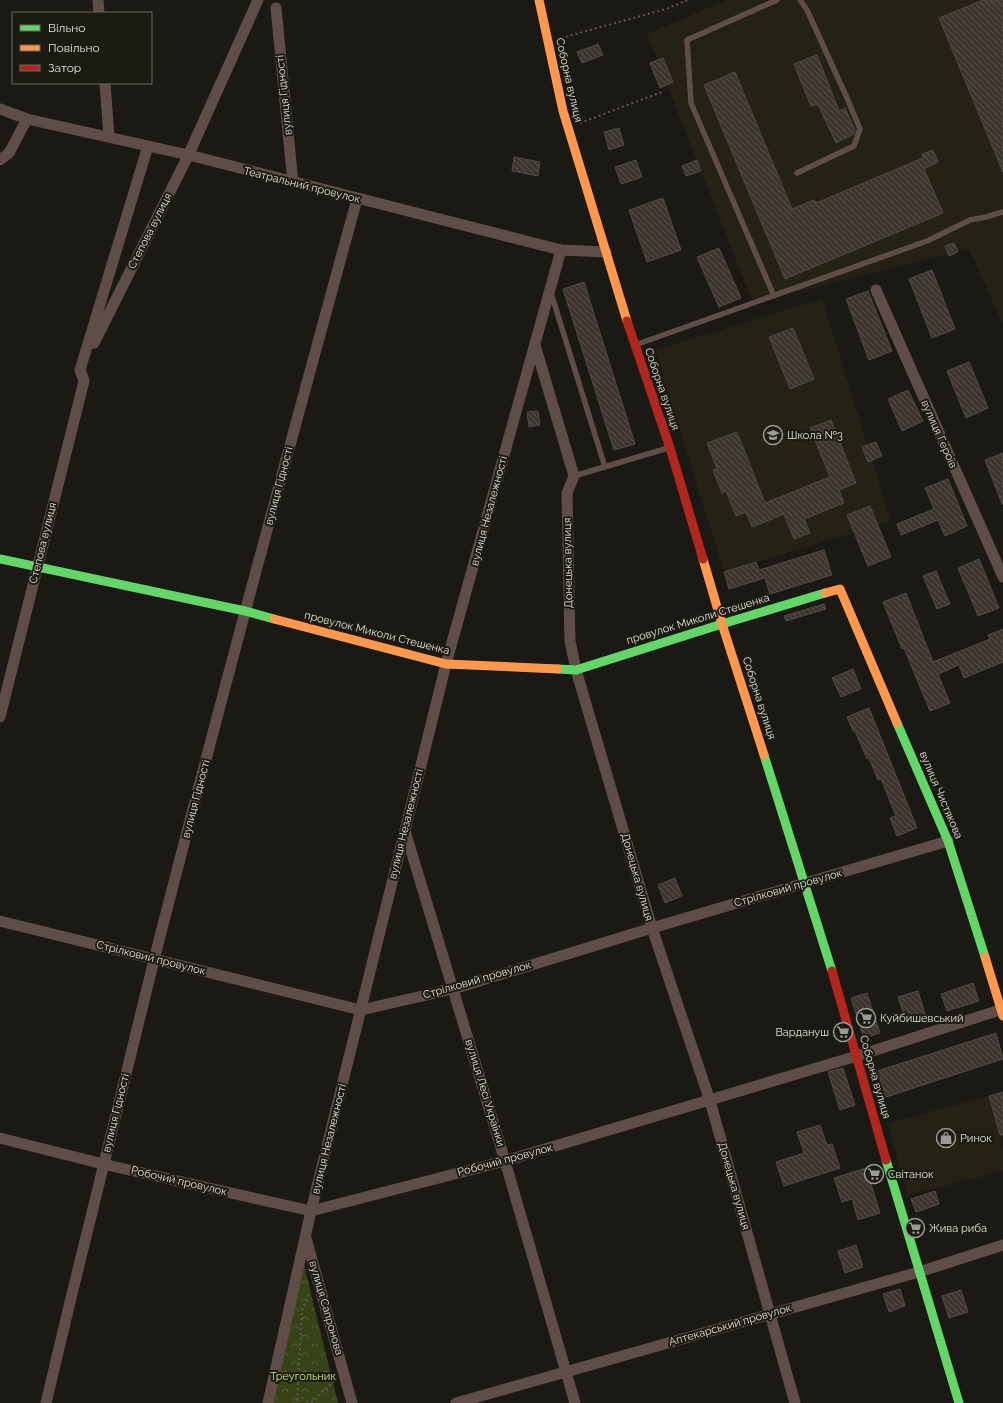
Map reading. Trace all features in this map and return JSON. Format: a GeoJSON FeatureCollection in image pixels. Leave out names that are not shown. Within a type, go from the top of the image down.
{"type":"FeatureCollection","features":[{"type":"Feature","properties":{"kind":"street"},"geometry":{"type":"LineString","coordinates":[[98,0],[99,12]]}},
{"type":"Feature","properties":{"kind":"street"},"geometry":{"type":"LineString","coordinates":[[188,156],[258,0]]}},
{"type":"Feature","properties":{"kind":"street","name":"Соборна вулиця"},"geometry":{"type":"LineString","coordinates":[[539,0],[563,111],[634,345],[670,448],[722,624],[805,883],[959,1403]]}},
{"type":"Feature","properties":{"kind":"street","name":"вулиця Гідності"},"geometry":{"type":"LineString","coordinates":[[276,8],[293,183]]}},
{"type":"Feature","properties":{"kind":"street"},"geometry":{"type":"LineString","coordinates":[[104,84],[109,137]]}},
{"type":"Feature","properties":{"kind":"street","name":"Театральний провулок"},"geometry":{"type":"LineString","coordinates":[[0,109],[27,118],[148,146],[560,250],[606,252]]}},
{"type":"Feature","properties":{"kind":"street"},"geometry":{"type":"LineString","coordinates":[[0,160],[9,153],[27,118]]}},
{"type":"Feature","properties":{"kind":"street","name":"Степова вулиця"},"geometry":{"type":"LineString","coordinates":[[0,717],[84,381],[80,370],[148,146]]}},
{"type":"Feature","properties":{"kind":"street","name":"Степова вулиця"},"geometry":{"type":"LineString","coordinates":[[80,370],[188,156]]}},
{"type":"Feature","properties":{"kind":"street","name":"вулиця Гідності"},"geometry":{"type":"LineString","coordinates":[[46,1403],[154,959],[245,611],[357,199]]}},
{"type":"Feature","properties":{"kind":"street","name":"вулиця Незалежності"},"geometry":{"type":"LineString","coordinates":[[268,1403],[311,1211],[446,664],[560,250]]}},
{"type":"Feature","properties":{"kind":"street","name":"вулиця Героїв"},"geometry":{"type":"LineString","coordinates":[[876,290],[1003,577]]}},
{"type":"Feature","properties":{"kind":"street"},"geometry":{"type":"LineString","coordinates":[[535,344],[574,476]]}},
{"type":"Feature","properties":{"kind":"street","name":"Донецька вулиця"},"geometry":{"type":"LineString","coordinates":[[574,476],[567,493],[570,641],[576,670],[652,928],[710,1101],[796,1403]]}},
{"type":"Feature","properties":{"kind":"street","name":"провулок Миколи Стешенка"},"geometry":{"type":"LineString","coordinates":[[0,558],[245,611],[446,664],[576,670],[840,589]]}},
{"type":"Feature","properties":{"kind":"street","name":"вулиця Чистякова"},"geometry":{"type":"LineString","coordinates":[[840,589],[948,841],[1002,1012]]}},
{"type":"Feature","properties":{"kind":"street","name":"вулиця Лесі Українки"},"geometry":{"type":"LineString","coordinates":[[405,831],[505,1161],[575,1403]]}},
{"type":"Feature","properties":{"kind":"street","name":"Стрілковий провулок"},"geometry":{"type":"LineString","coordinates":[[0,921],[361,1010],[453,989],[652,928],[948,841]]}},
{"type":"Feature","properties":{"kind":"street","name":"Робочий провулок"},"geometry":{"type":"LineString","coordinates":[[0,1138],[103,1164],[311,1211],[505,1161],[710,1101],[1002,1012]]}},
{"type":"Feature","properties":{"kind":"street","name":"вулиця Сапронова"},"geometry":{"type":"LineString","coordinates":[[305,1236],[352,1403]]}},
{"type":"Feature","properties":{"kind":"street","name":"Аптекарський провулок"},"geometry":{"type":"LineString","coordinates":[[456,1403],[919,1272],[1003,1245]]}},
{"type":"Feature","properties":{"kind":"lane"},"geometry":{"type":"LineString","coordinates":[[774,296],[691,103],[687,40],[777,0]]}},
{"type":"Feature","properties":{"kind":"lane"},"geometry":{"type":"LineString","coordinates":[[797,173],[854,146],[860,129],[848,98],[810,17],[800,0]]}},
{"type":"Feature","properties":{"kind":"lane"},"geometry":{"type":"LineString","coordinates":[[634,345],[927,241],[970,220],[1003,212]]}},
{"type":"Feature","properties":{"kind":"lane"},"geometry":{"type":"LineString","coordinates":[[550,290],[605,467]]}},
{"type":"Feature","properties":{"kind":"lane"},"geometry":{"type":"LineString","coordinates":[[574,476],[670,448]]}},
{"type":"Feature","properties":{"kind":"path"},"geometry":{"type":"LineString","coordinates":[[560,38],[666,9],[688,0]]}},
{"type":"Feature","properties":{"kind":"path"},"geometry":{"type":"LineString","coordinates":[[579,123],[662,92]]}},
{"type":"Feature","properties":{"kind":"path"},"geometry":{"type":"LineString","coordinates":[[297,1400],[302,1310],[316,1276]]}},
{"type":"Feature","properties":{"kind":"path"},"geometry":{"type":"LineString","coordinates":[[293,1403],[302,1398],[311,1403],[344,1372]]}},
{"type":"Feature","properties":{"kind":"shaded area"},"geometry":{"type":"Polygon","coordinates":[[[727,0],[1003,0],[1003,324],[969,249],[753,303],[647,34],[727,0]]]}},
{"type":"Feature","properties":{"kind":"shaded area","name":"Школа №3"},"geometry":{"type":"Polygon","coordinates":[[[822,299],[891,521],[724,572],[655,350],[822,299]]]}},
{"type":"Feature","properties":{"kind":"shaded area","name":"Ринок"},"geometry":{"type":"Polygon","coordinates":[[[989,1096],[1003,1147],[1003,1171],[907,1195],[888,1123],[989,1096]]]}},
{"type":"Feature","properties":{"kind":"green space","name":"Треугольник"},"geometry":{"type":"Polygon","coordinates":[[[304,1265],[338,1403],[268,1403],[304,1265]]]}},
{"type":"Feature","properties":{"kind":"building"},"geometry":{"type":"Polygon","coordinates":[[[983,0],[1003,0],[1003,172],[939,18],[983,0]]]}},
{"type":"Feature","properties":{"kind":"building"},"geometry":{"type":"Polygon","coordinates":[[[598,44],[603,55],[582,63],[577,52],[598,44]]]}},
{"type":"Feature","properties":{"kind":"building"},"geometry":{"type":"Polygon","coordinates":[[[817,55],[839,111],[845,108],[855,130],[854,134],[836,143],[818,104],[811,106],[794,64],[817,55]]]}},
{"type":"Feature","properties":{"kind":"building"},"geometry":{"type":"Polygon","coordinates":[[[663,58],[673,82],[660,88],[650,63],[663,58]]]}},
{"type":"Feature","properties":{"kind":"building"},"geometry":{"type":"Polygon","coordinates":[[[735,72],[792,209],[814,200],[816,203],[923,158],[922,154],[933,150],[938,162],[924,169],[943,213],[785,279],[704,85],[735,72]]]}},
{"type":"Feature","properties":{"kind":"building"},"geometry":{"type":"Polygon","coordinates":[[[619,128],[624,145],[609,150],[604,132],[619,128]]]}},
{"type":"Feature","properties":{"kind":"building"},"geometry":{"type":"Polygon","coordinates":[[[514,157],[540,162],[538,176],[512,171],[514,157]]]}},
{"type":"Feature","properties":{"kind":"building"},"geometry":{"type":"Polygon","coordinates":[[[636,160],[642,177],[621,184],[615,167],[636,160]]]}},
{"type":"Feature","properties":{"kind":"building"},"geometry":{"type":"Polygon","coordinates":[[[697,160],[701,171],[686,176],[682,166],[697,160]]]}},
{"type":"Feature","properties":{"kind":"building"},"geometry":{"type":"Polygon","coordinates":[[[663,198],[681,250],[647,262],[629,210],[663,198]]]}},
{"type":"Feature","properties":{"kind":"building"},"geometry":{"type":"Polygon","coordinates":[[[954,243],[958,252],[949,256],[945,246],[954,243]]]}},
{"type":"Feature","properties":{"kind":"building"},"geometry":{"type":"Polygon","coordinates":[[[719,248],[741,298],[719,307],[697,257],[719,248]]]}},
{"type":"Feature","properties":{"kind":"building"},"geometry":{"type":"Polygon","coordinates":[[[932,270],[955,329],[932,338],[909,279],[932,270]]]}},
{"type":"Feature","properties":{"kind":"building"},"geometry":{"type":"Polygon","coordinates":[[[584,282],[635,444],[614,450],[563,289],[584,282]]]}},
{"type":"Feature","properties":{"kind":"building"},"geometry":{"type":"Polygon","coordinates":[[[868,291],[892,351],[869,360],[846,299],[868,291]]]}},
{"type":"Feature","properties":{"kind":"building"},"geometry":{"type":"Polygon","coordinates":[[[793,328],[814,379],[790,389],[769,337],[793,328]]]}},
{"type":"Feature","properties":{"kind":"building"},"geometry":{"type":"Polygon","coordinates":[[[969,362],[988,408],[966,418],[947,371],[969,362]]]}},
{"type":"Feature","properties":{"kind":"building"},"geometry":{"type":"Polygon","coordinates":[[[908,390],[923,421],[902,431],[888,399],[908,390]]]}},
{"type":"Feature","properties":{"kind":"building"},"geometry":{"type":"Polygon","coordinates":[[[538,411],[540,425],[529,427],[527,412],[538,411]]]}},
{"type":"Feature","properties":{"kind":"building"},"geometry":{"type":"Polygon","coordinates":[[[831,420],[856,483],[839,490],[844,503],[804,519],[810,533],[794,539],[784,514],[752,527],[746,512],[736,516],[726,491],[722,493],[713,470],[717,469],[707,443],[737,432],[765,503],[830,477],[810,428],[831,420]]]}},
{"type":"Feature","properties":{"kind":"building"},"geometry":{"type":"Polygon","coordinates":[[[876,442],[882,456],[868,462],[862,447],[876,442]]]}},
{"type":"Feature","properties":{"kind":"building"},"geometry":{"type":"Polygon","coordinates":[[[1003,453],[1003,504],[1002,504],[985,460],[1003,453]]]}},
{"type":"Feature","properties":{"kind":"building"},"geometry":{"type":"Polygon","coordinates":[[[948,479],[967,526],[945,536],[938,520],[901,535],[897,524],[934,509],[925,488],[948,479]]]}},
{"type":"Feature","properties":{"kind":"building"},"geometry":{"type":"Polygon","coordinates":[[[870,506],[891,557],[868,566],[847,515],[870,506]]]}},
{"type":"Feature","properties":{"kind":"building"},"geometry":{"type":"Polygon","coordinates":[[[824,550],[832,575],[770,594],[765,578],[729,589],[724,572],[756,562],[759,570],[824,550]]]}},
{"type":"Feature","properties":{"kind":"building"},"geometry":{"type":"Polygon","coordinates":[[[979,559],[999,608],[978,616],[958,568],[979,559]]]}},
{"type":"Feature","properties":{"kind":"building"},"geometry":{"type":"Polygon","coordinates":[[[936,571],[950,604],[937,609],[923,576],[936,571]]]}},
{"type":"Feature","properties":{"kind":"building"},"geometry":{"type":"Polygon","coordinates":[[[906,593],[933,662],[990,639],[988,635],[1003,629],[1003,662],[964,678],[959,665],[938,674],[950,703],[930,711],[883,602],[906,593]]]}},
{"type":"Feature","properties":{"kind":"building"},"geometry":{"type":"Polygon","coordinates":[[[824,604],[826,609],[786,621],[784,616],[824,604]]]}},
{"type":"Feature","properties":{"kind":"building"},"geometry":{"type":"Polygon","coordinates":[[[853,669],[861,689],[841,697],[832,678],[853,669]]]}},
{"type":"Feature","properties":{"kind":"building"},"geometry":{"type":"Polygon","coordinates":[[[869,708],[917,828],[897,836],[890,818],[896,816],[881,779],[878,780],[869,758],[867,759],[855,731],[853,731],[847,717],[869,708]]]}},
{"type":"Feature","properties":{"kind":"building"},"geometry":{"type":"Polygon","coordinates":[[[675,878],[682,896],[665,903],[658,885],[675,878]]]}},
{"type":"Feature","properties":{"kind":"building"},"geometry":{"type":"Polygon","coordinates":[[[973,983],[979,1001],[947,1011],[941,994],[973,983]]]}},
{"type":"Feature","properties":{"kind":"building"},"geometry":{"type":"Polygon","coordinates":[[[918,991],[926,1017],[907,1023],[898,997],[918,991]]]}},
{"type":"Feature","properties":{"kind":"building","name":"Куйбишевський"},"geometry":{"type":"Polygon","coordinates":[[[867,993],[880,1033],[864,1038],[851,998],[867,993]]]}},
{"type":"Feature","properties":{"kind":"building"},"geometry":{"type":"Polygon","coordinates":[[[996,1033],[1003,1059],[886,1097],[877,1071],[996,1033]]]}},
{"type":"Feature","properties":{"kind":"building"},"geometry":{"type":"Polygon","coordinates":[[[843,1068],[855,1105],[840,1110],[828,1072],[843,1068]]]}},
{"type":"Feature","properties":{"kind":"building"},"geometry":{"type":"Polygon","coordinates":[[[1003,1092],[1003,1135],[1000,1135],[989,1096],[1003,1092]]]}},
{"type":"Feature","properties":{"kind":"building"},"geometry":{"type":"Polygon","coordinates":[[[820,1125],[827,1145],[832,1144],[840,1168],[784,1186],[776,1162],[804,1153],[797,1132],[820,1125]]]}},
{"type":"Feature","properties":{"kind":"building"},"geometry":{"type":"Polygon","coordinates":[[[866,1168],[880,1213],[858,1220],[852,1199],[842,1202],[834,1178],[866,1168]]]}},
{"type":"Feature","properties":{"kind":"building"},"geometry":{"type":"Polygon","coordinates":[[[935,1191],[939,1204],[916,1212],[911,1199],[935,1191]]]}},
{"type":"Feature","properties":{"kind":"building"},"geometry":{"type":"Polygon","coordinates":[[[856,1245],[863,1267],[845,1273],[838,1251],[856,1245]]]}},
{"type":"Feature","properties":{"kind":"building"},"geometry":{"type":"Polygon","coordinates":[[[900,1289],[905,1306],[889,1312],[883,1294],[900,1289]]]}},
{"type":"Feature","properties":{"kind":"building"},"geometry":{"type":"Polygon","coordinates":[[[961,1290],[968,1312],[949,1318],[942,1296],[961,1290]]]}},
{"type":"Feature","properties":{"kind":"traffic: fast"},"geometry":{"type":"LineString","coordinates":[[0,559],[245,611],[274,619]]}},
{"type":"Feature","properties":{"kind":"traffic: fast"},"geometry":{"type":"LineString","coordinates":[[558,669],[576,670],[825,593]]}},
{"type":"Feature","properties":{"kind":"traffic: fast"},"geometry":{"type":"LineString","coordinates":[[897,723],[948,841],[985,957]]}},
{"type":"Feature","properties":{"kind":"traffic: fast"},"geometry":{"type":"LineString","coordinates":[[764,755],[832,971]]}},
{"type":"Feature","properties":{"kind":"traffic: fast"},"geometry":{"type":"LineString","coordinates":[[886,1160],[959,1403]]}},
{"type":"Feature","properties":{"kind":"traffic: slow"},"geometry":{"type":"LineString","coordinates":[[539,0],[563,111],[627,321]]}},
{"type":"Feature","properties":{"kind":"traffic: slow"},"geometry":{"type":"LineString","coordinates":[[703,559],[764,755]]}},
{"type":"Feature","properties":{"kind":"traffic: slow"},"geometry":{"type":"LineString","coordinates":[[825,593],[840,589],[897,723]]}},
{"type":"Feature","properties":{"kind":"traffic: slow"},"geometry":{"type":"LineString","coordinates":[[274,619],[446,664],[558,669]]}},
{"type":"Feature","properties":{"kind":"traffic: slow"},"geometry":{"type":"LineString","coordinates":[[985,957],[1003,1016]]}},
{"type":"Feature","properties":{"kind":"traffic: jam"},"geometry":{"type":"LineString","coordinates":[[627,321],[670,448],[703,559]]}},
{"type":"Feature","properties":{"kind":"traffic: jam"},"geometry":{"type":"LineString","coordinates":[[832,971],[886,1160]]}},
{"type":"Feature","properties":{"kind":"place","name":"Школа №3"},"geometry":{"type":"Point","coordinates":[773,435]}},
{"type":"Feature","properties":{"kind":"place","name":"Куйбишевський"},"geometry":{"type":"Point","coordinates":[866,1018]}},
{"type":"Feature","properties":{"kind":"place","name":"Вардануш"},"geometry":{"type":"Point","coordinates":[843,1032]}},
{"type":"Feature","properties":{"kind":"place","name":"Ринок"},"geometry":{"type":"Point","coordinates":[946,1138]}},
{"type":"Feature","properties":{"kind":"place","name":"Світанок"},"geometry":{"type":"Point","coordinates":[874,1174]}},
{"type":"Feature","properties":{"kind":"place","name":"Жива риба"},"geometry":{"type":"Point","coordinates":[915,1228]}}]}
